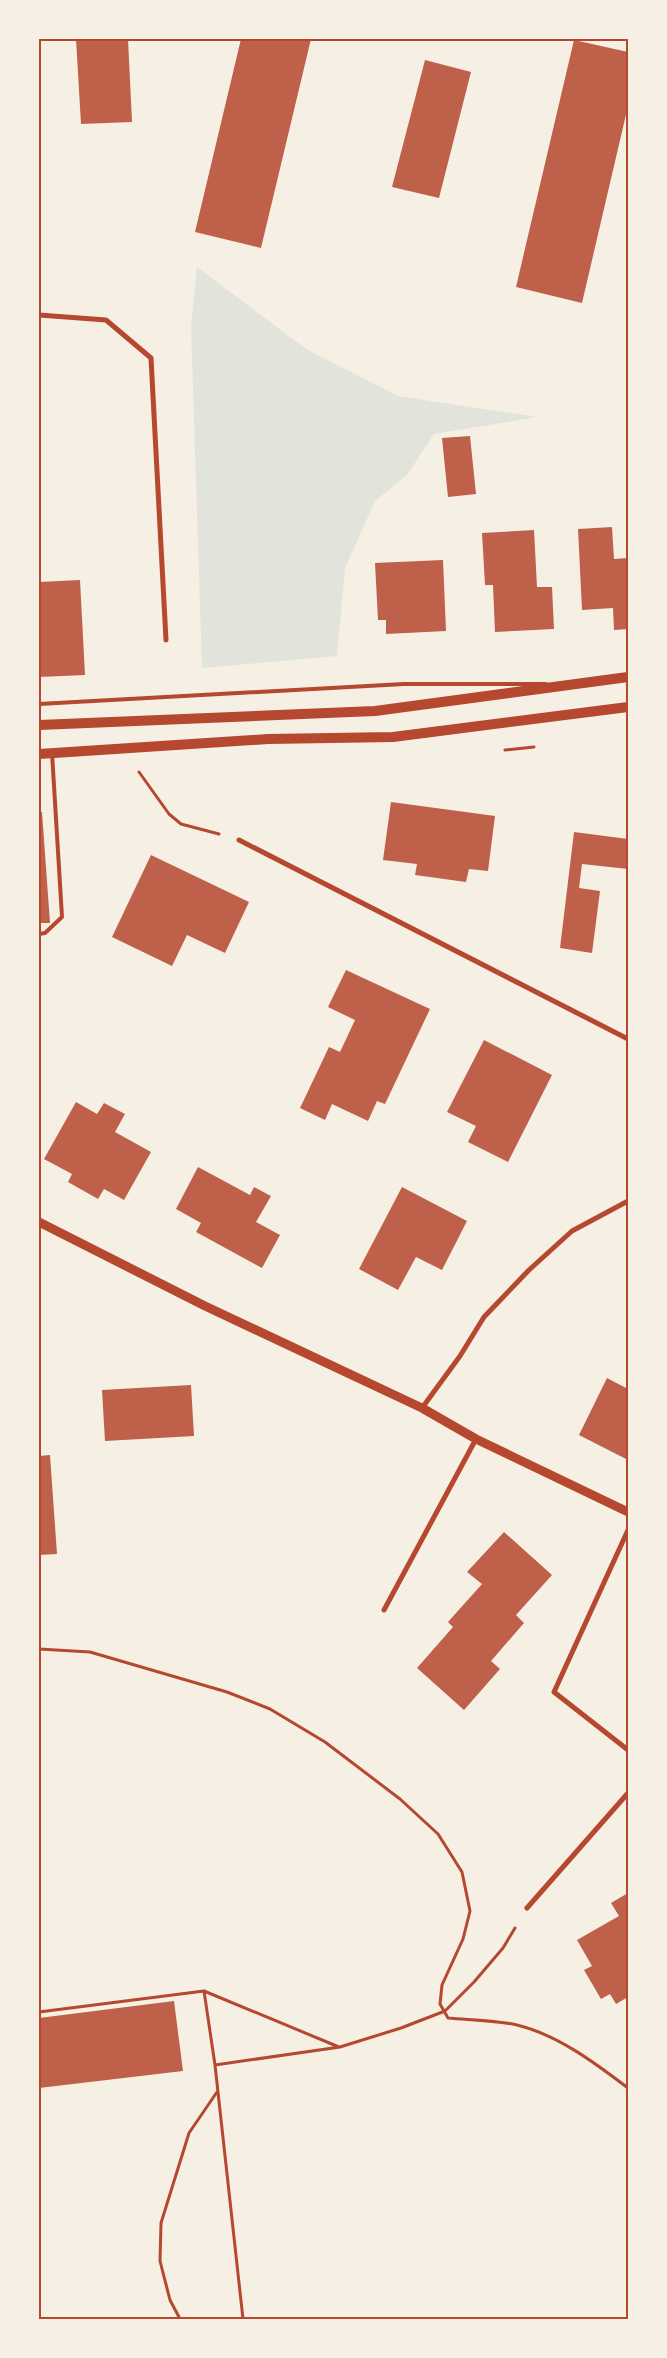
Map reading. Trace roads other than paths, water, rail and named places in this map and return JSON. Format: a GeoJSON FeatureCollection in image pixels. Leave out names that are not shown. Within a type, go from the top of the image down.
{"type":"FeatureCollection","features":[{"type":"Feature","properties":{"kind":"main road"},"geometry":{"type":"LineString","coordinates":[[39,725],[376,711],[628,677]]}},
{"type":"Feature","properties":{"kind":"main road"},"geometry":{"type":"LineString","coordinates":[[39,754],[268,739],[393,737],[628,708]]}},
{"type":"Feature","properties":{"kind":"street"},"geometry":{"type":"LineString","coordinates":[[39,315],[106,320],[151,358],[166,640]]}},
{"type":"Feature","properties":{"kind":"street"},"geometry":{"type":"LineString","coordinates":[[239,840],[628,1039]]}},
{"type":"Feature","properties":{"kind":"street"},"geometry":{"type":"LineString","coordinates":[[422,1408],[460,1356],[484,1317],[528,1270],[572,1231],[628,1200]]}},
{"type":"Feature","properties":{"kind":"street"},"geometry":{"type":"LineString","coordinates":[[39,1222],[205,1306],[422,1408],[476,1439],[628,1512]]}},
{"type":"Feature","properties":{"kind":"street"},"geometry":{"type":"LineString","coordinates":[[384,1610],[476,1439]]}},
{"type":"Feature","properties":{"kind":"street"},"geometry":{"type":"LineString","coordinates":[[628,1530],[554,1692],[628,1750]]}},
{"type":"Feature","properties":{"kind":"street"},"geometry":{"type":"LineString","coordinates":[[527,1908],[628,1793]]}},
{"type":"Feature","properties":{"kind":"lane"},"geometry":{"type":"LineString","coordinates":[[39,704],[404,684],[580,684]]}},
{"type":"Feature","properties":{"kind":"lane"},"geometry":{"type":"LineString","coordinates":[[39,934],[45,933],[62,917],[52,753]]}}]}
